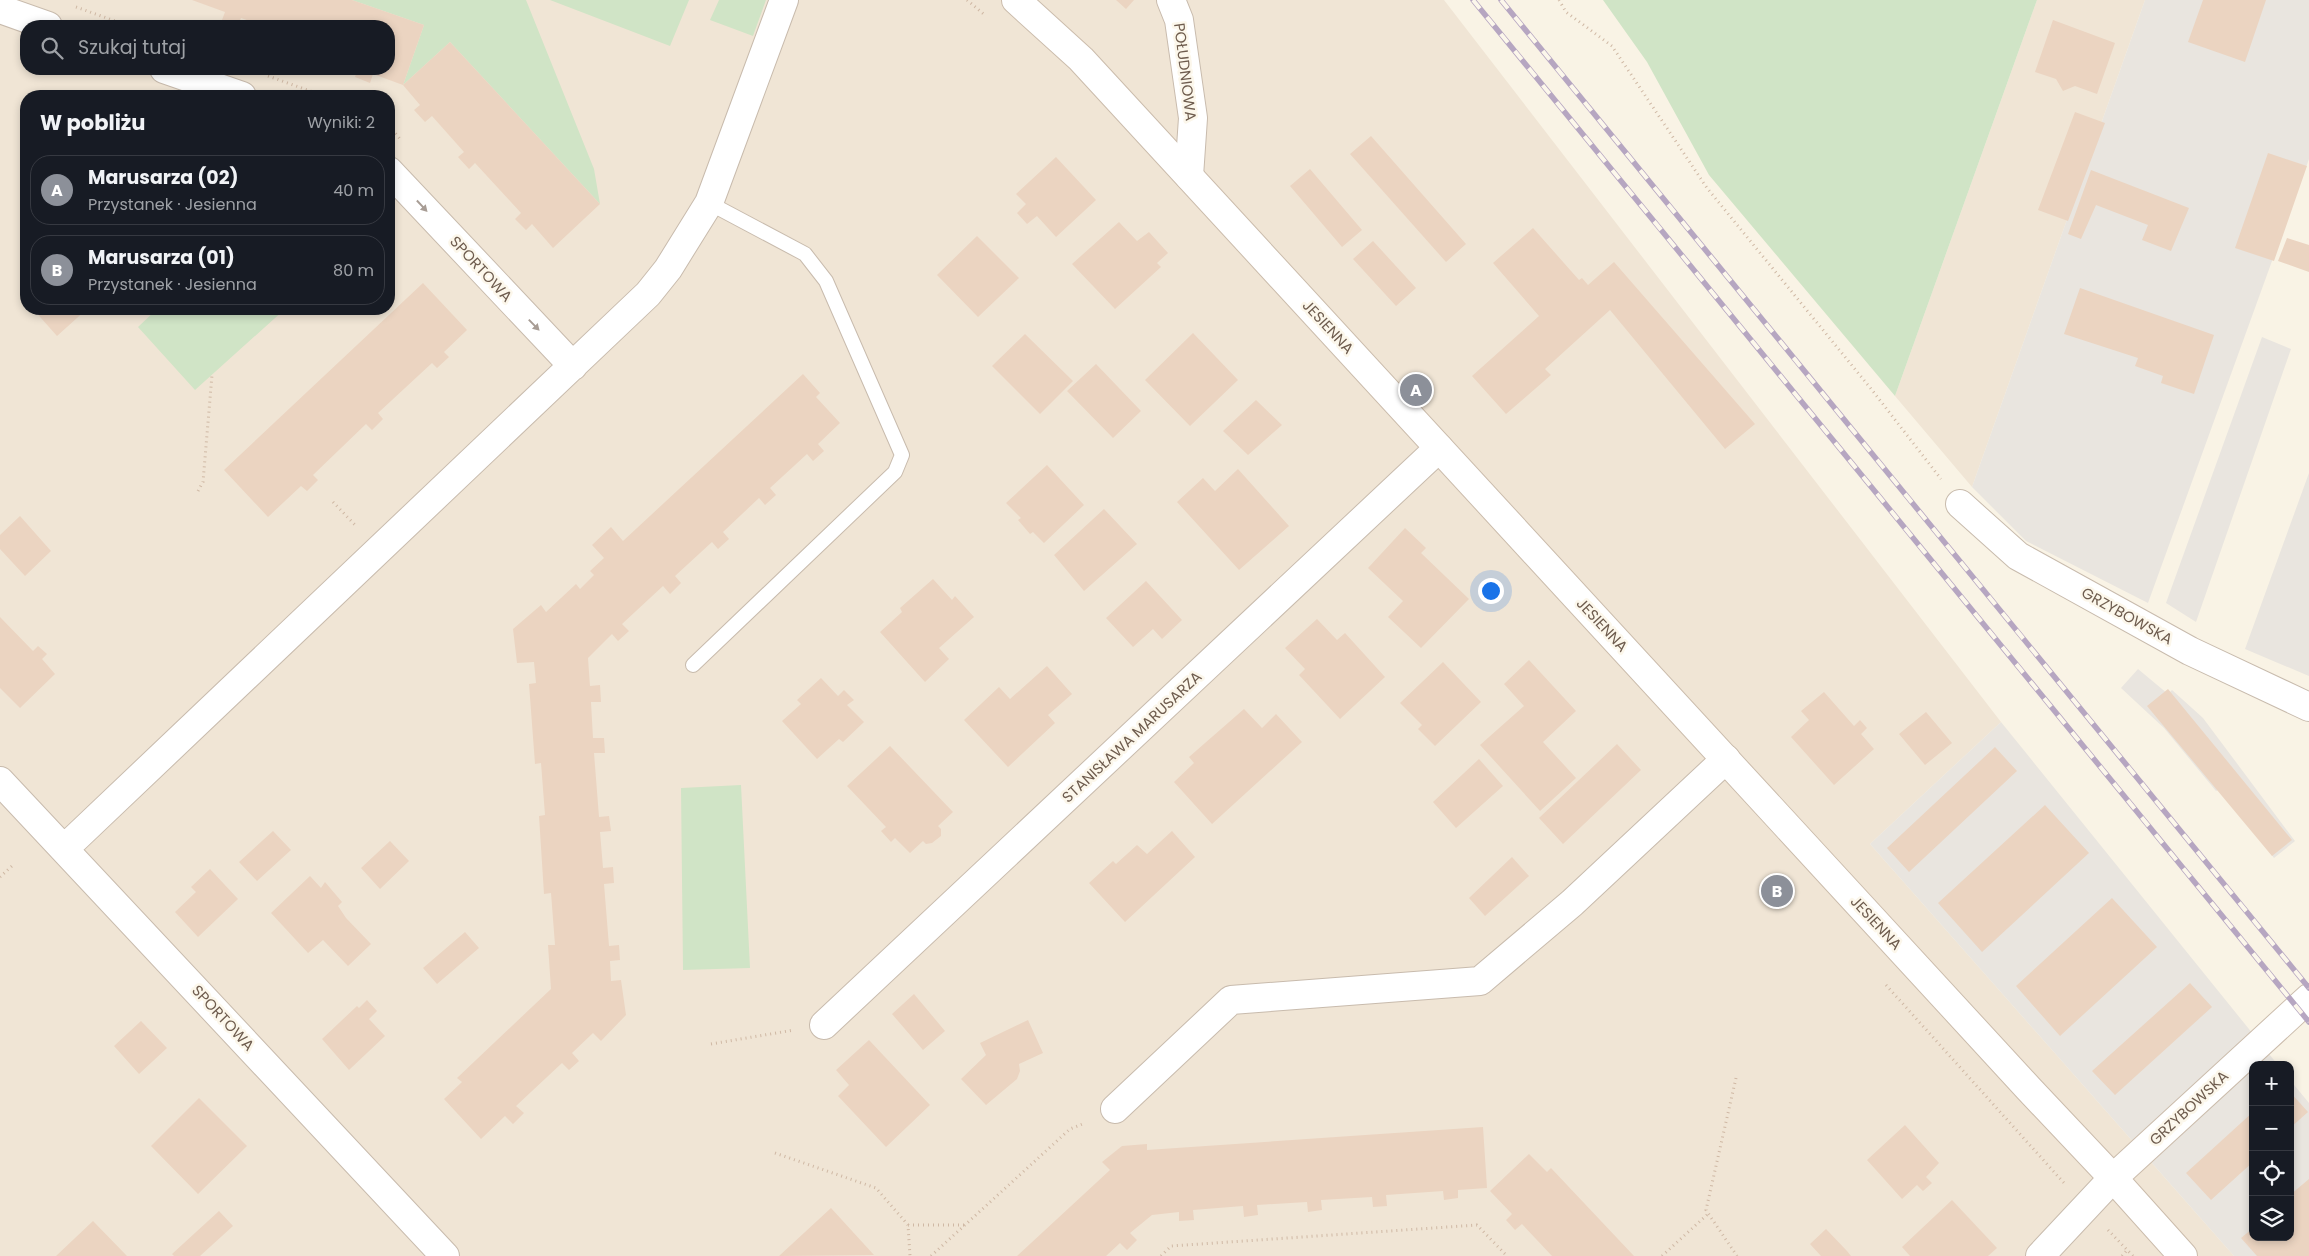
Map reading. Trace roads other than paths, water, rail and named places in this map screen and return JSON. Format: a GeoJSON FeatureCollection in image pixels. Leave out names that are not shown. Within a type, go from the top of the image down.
{"type":"FeatureCollection","features":[{"type":"Feature","properties":{"kind":"street"},"geometry":{"type":"LineString","coordinates":[[64,849],[648,294],[668,269],[710,203],[784,0]]}},
{"type":"Feature","properties":{"kind":"street","name":"JESIENNA"},"geometry":{"type":"LineString","coordinates":[[1016,0],[1081,58],[2113,1178],[2182,1256]]}},
{"type":"Feature","properties":{"kind":"street","name":"POŁUDNIOWA"},"geometry":{"type":"LineString","coordinates":[[1171,0],[1179,20],[1193,118],[1189,176]]}},
{"type":"Feature","properties":{"kind":"street"},"geometry":{"type":"LineString","coordinates":[[0,9],[31,20]]}},
{"type":"Feature","properties":{"kind":"street"},"geometry":{"type":"LineString","coordinates":[[181,75],[225,90]]}},
{"type":"Feature","properties":{"kind":"street","name":"SPORTOWA"},"geometry":{"type":"LineString","coordinates":[[395,177],[573,366]]}},
{"type":"Feature","properties":{"kind":"street","name":"STANISŁAWA MARUSARZA"},"geometry":{"type":"LineString","coordinates":[[824,1025],[1439,448]]}},
{"type":"Feature","properties":{"kind":"street","name":"GRZYBOWSKA"},"geometry":{"type":"LineString","coordinates":[[1960,504],[2018,556],[2190,651],[2309,707]]}},
{"type":"Feature","properties":{"kind":"street"},"geometry":{"type":"LineString","coordinates":[[1116,1110],[1231,1000],[1480,981],[1572,903],[1726,759]]}},
{"type":"Feature","properties":{"kind":"street","name":"SPORTOWA"},"geometry":{"type":"LineString","coordinates":[[0,780],[446,1256]]}},
{"type":"Feature","properties":{"kind":"street","name":"GRZYBOWSKA"},"geometry":{"type":"LineString","coordinates":[[2113,1178],[2309,998]]}},
{"type":"Feature","properties":{"kind":"street"},"geometry":{"type":"LineString","coordinates":[[2040,1256],[2113,1178]]}},
{"type":"Feature","properties":{"kind":"lane"},"geometry":{"type":"LineString","coordinates":[[693,665],[895,472],[902,455],[826,281],[804,254],[710,203]]}},
{"type":"Feature","properties":{"kind":"railway"},"geometry":{"type":"LineString","coordinates":[[1473,0],[2309,1022]]}},
{"type":"Feature","properties":{"kind":"railway"},"geometry":{"type":"LineString","coordinates":[[1501,0],[2309,988]]}},
{"type":"Feature","properties":{"kind":"place","name":"Marusarza (02)"},"geometry":{"type":"Point","coordinates":[1416,390]}},
{"type":"Feature","properties":{"kind":"place","name":"Marusarza (01)"},"geometry":{"type":"Point","coordinates":[1777,891]}}]}
